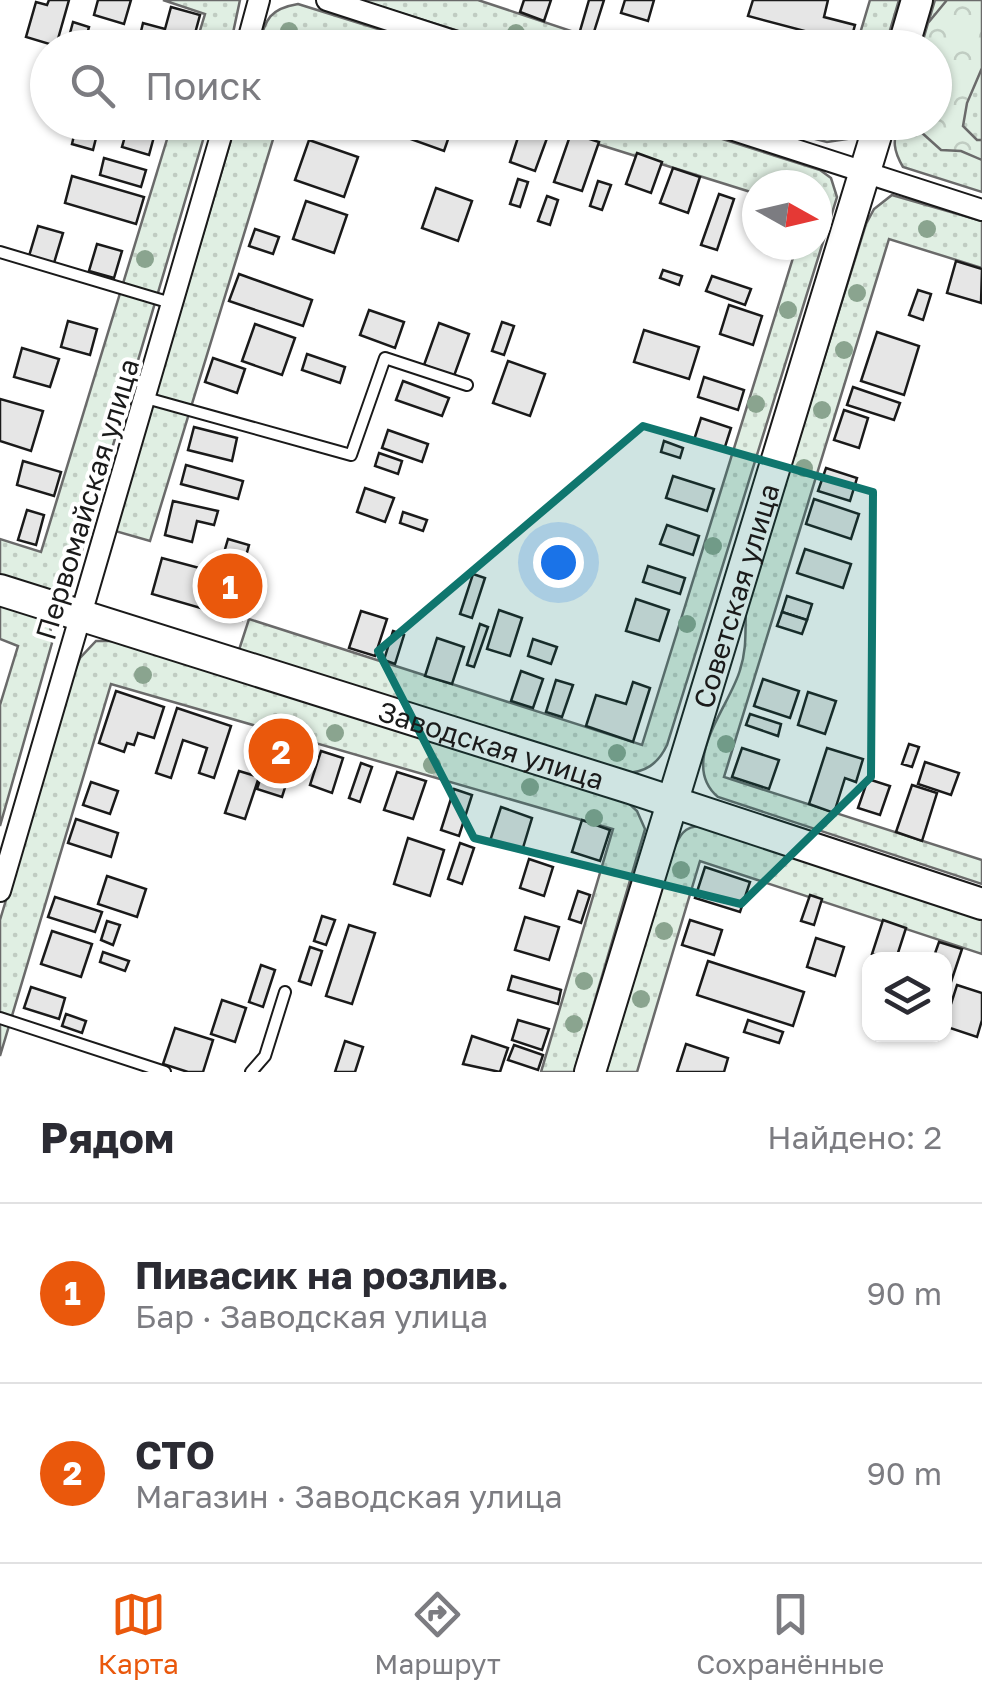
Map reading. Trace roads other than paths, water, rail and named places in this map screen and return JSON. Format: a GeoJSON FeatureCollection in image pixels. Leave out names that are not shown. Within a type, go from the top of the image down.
{"type":"FeatureCollection","features":[{"type":"Feature","properties":{"kind":"street"},"geometry":{"type":"LineString","coordinates":[[251,30],[259,0]]}},
{"type":"Feature","properties":{"kind":"street"},"geometry":{"type":"LineString","coordinates":[[327,0],[420,30]]}},
{"type":"Feature","properties":{"kind":"street"},"geometry":{"type":"LineString","coordinates":[[908,30],[917,0]]}},
{"type":"Feature","properties":{"kind":"street","name":"Первомайская улица"},"geometry":{"type":"LineString","coordinates":[[0,891],[219,140]]}},
{"type":"Feature","properties":{"kind":"street"},"geometry":{"type":"LineString","coordinates":[[763,140],[982,210]]}},
{"type":"Feature","properties":{"kind":"street","name":"Советская улица"},"geometry":{"type":"LineString","coordinates":[[590,1072],[874,140]]}},
{"type":"Feature","properties":{"kind":"street","name":"Заводская улица"},"geometry":{"type":"LineString","coordinates":[[0,590],[982,904]]}},
{"type":"Feature","properties":{"kind":"lane"},"geometry":{"type":"LineString","coordinates":[[0,252],[174,304]]}},
{"type":"Feature","properties":{"kind":"lane"},"geometry":{"type":"LineString","coordinates":[[146,398],[351,455],[385,358],[467,385]]}},
{"type":"Feature","properties":{"kind":"lane"},"geometry":{"type":"LineString","coordinates":[[251,1072],[265,1056],[285,992]]}},
{"type":"Feature","properties":{"kind":"lane"},"geometry":{"type":"LineString","coordinates":[[0,1018],[165,1072]]}},
{"type":"Feature","properties":{"kind":"place","name":"Пивасик на розлив."},"geometry":{"type":"Point","coordinates":[230,586]}},
{"type":"Feature","properties":{"kind":"place","name":"СТО"},"geometry":{"type":"Point","coordinates":[281,751]}}]}
